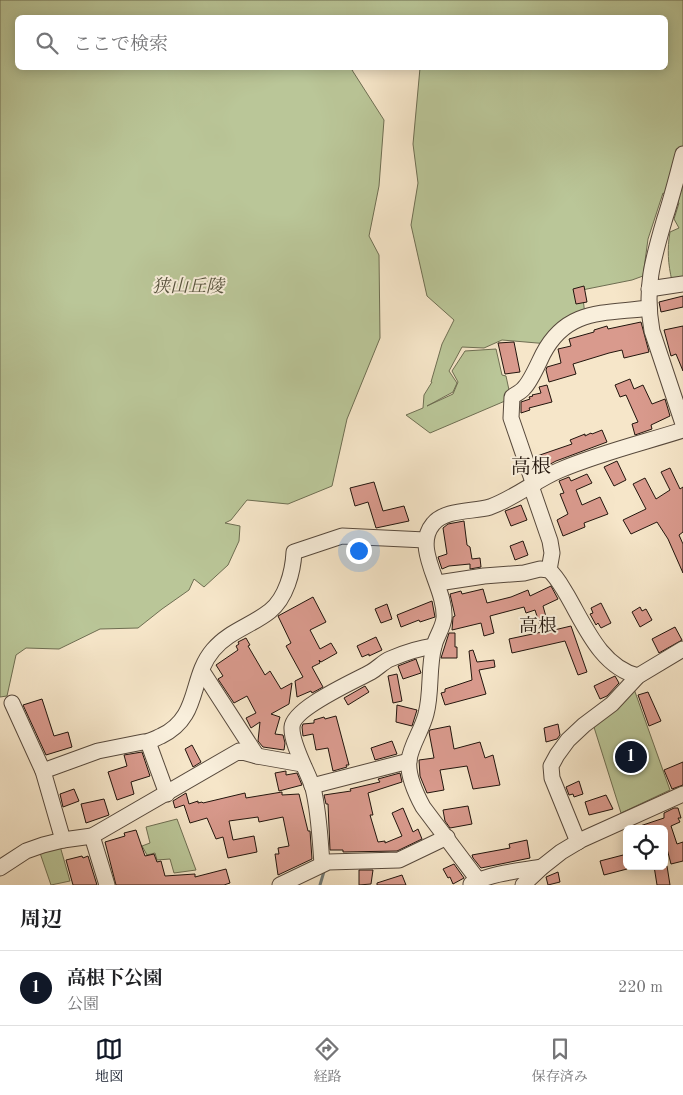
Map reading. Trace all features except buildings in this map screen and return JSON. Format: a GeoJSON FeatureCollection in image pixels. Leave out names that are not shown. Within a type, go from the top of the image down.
{"type":"FeatureCollection","features":[{"type":"Feature","properties":{"kind":"street"},"geometry":{"type":"LineString","coordinates":[[683,154],[654,254],[649,289],[652,332],[683,424]]}},
{"type":"Feature","properties":{"kind":"street"},"geometry":{"type":"LineString","coordinates":[[649,289],[683,284]]}},
{"type":"Feature","properties":{"kind":"street"},"geometry":{"type":"LineString","coordinates":[[549,570],[552,553],[550,541],[511,418],[512,397],[525,388],[554,336],[576,320],[609,310],[649,308]]}},
{"type":"Feature","properties":{"kind":"street"},"geometry":{"type":"LineString","coordinates":[[542,867],[500,874],[473,883],[447,837],[416,795],[408,761],[427,712],[434,646],[441,631],[444,618],[438,583],[426,555],[425,540],[433,523],[441,518],[490,506],[558,471],[584,460],[683,430]]}},
{"type":"Feature","properties":{"kind":"street"},"geometry":{"type":"LineString","coordinates":[[43,771],[98,751],[148,742],[169,732],[182,721],[208,656],[228,635],[270,611],[286,590],[294,552],[342,536],[425,540]]}},
{"type":"Feature","properties":{"kind":"street"},"geometry":{"type":"LineString","coordinates":[[438,583],[484,576],[524,573],[540,569],[549,570],[560,584],[598,649],[616,667],[627,674],[638,676]]}},
{"type":"Feature","properties":{"kind":"street"},"geometry":{"type":"LineString","coordinates":[[322,864],[312,786],[302,764],[291,730],[292,722],[336,689],[370,672],[388,660],[422,647],[434,646]]}},
{"type":"Feature","properties":{"kind":"street"},"geometry":{"type":"LineString","coordinates":[[578,842],[552,778],[551,766],[556,755],[568,740],[612,704],[638,676],[683,649]]}},
{"type":"Feature","properties":{"kind":"street"},"geometry":{"type":"LineString","coordinates":[[202,671],[257,756]]}},
{"type":"Feature","properties":{"kind":"street"},"geometry":{"type":"LineString","coordinates":[[12,703],[43,771],[62,840]]}},
{"type":"Feature","properties":{"kind":"street"},"geometry":{"type":"LineString","coordinates":[[148,742],[167,794]]}},
{"type":"Feature","properties":{"kind":"street"},"geometry":{"type":"LineString","coordinates":[[0,868],[26,851],[62,840],[92,836],[240,751],[302,764]]}},
{"type":"Feature","properties":{"kind":"street"},"geometry":{"type":"LineString","coordinates":[[312,786],[408,761]]}},
{"type":"Feature","properties":{"kind":"street"},"geometry":{"type":"LineString","coordinates":[[523,885],[561,852],[578,842],[683,794]]}},
{"type":"Feature","properties":{"kind":"street"},"geometry":{"type":"LineString","coordinates":[[92,836],[107,885]]}},
{"type":"Feature","properties":{"kind":"street"},"geometry":{"type":"LineString","coordinates":[[280,885],[328,862],[399,860],[447,837]]}},
{"type":"Feature","properties":{"kind":"green space","name":"狭山丘陵"},"geometry":{"type":"Polygon","coordinates":[[[0,0],[683,0],[683,279],[672,281],[668,256],[670,232],[679,228],[674,219],[679,203],[663,193],[648,239],[643,276],[582,290],[585,315],[549,344],[502,340],[484,348],[462,347],[449,371],[457,383],[453,392],[427,406],[453,394],[458,382],[452,371],[465,351],[496,349],[502,375],[506,376],[509,390],[505,401],[430,433],[406,415],[423,408],[424,395],[432,382],[442,344],[454,320],[427,296],[411,225],[418,183],[413,144],[420,70],[668,70],[668,15],[15,15],[15,70],[352,70],[384,120],[379,186],[369,236],[379,255],[380,338],[347,419],[332,486],[288,504],[247,500],[231,520],[225,523],[240,526],[239,541],[228,565],[204,587],[194,579],[189,590],[138,628],[100,629],[59,649],[26,648],[16,655],[7,696],[0,697],[0,0]]]}},
{"type":"Feature","properties":{"kind":"green space"},"geometry":{"type":"Polygon","coordinates":[[[634,689],[670,790],[621,813],[593,724],[634,689]]]}},
{"type":"Feature","properties":{"kind":"green space"},"geometry":{"type":"Polygon","coordinates":[[[177,819],[196,870],[174,873],[170,859],[157,860],[155,853],[147,855],[142,846],[150,843],[146,827],[177,819]]]}},
{"type":"Feature","properties":{"kind":"green space"},"geometry":{"type":"Polygon","coordinates":[[[60,846],[70,881],[51,885],[40,853],[60,846]]]}},
{"type":"Feature","properties":{"kind":"waterway"},"geometry":{"type":"LineString","coordinates":[[320,885],[325,868]]}},
{"type":"Feature","properties":{"kind":"place","name":"高根下公園"},"geometry":{"type":"Point","coordinates":[631,757]}},
{"type":"Feature","properties":{"kind":"district","name":"高根"},"geometry":{"type":"Point","coordinates":[531,468]}},
{"type":"Feature","properties":{"kind":"district","name":"高根"},"geometry":{"type":"Point","coordinates":[538,627]}}]}
